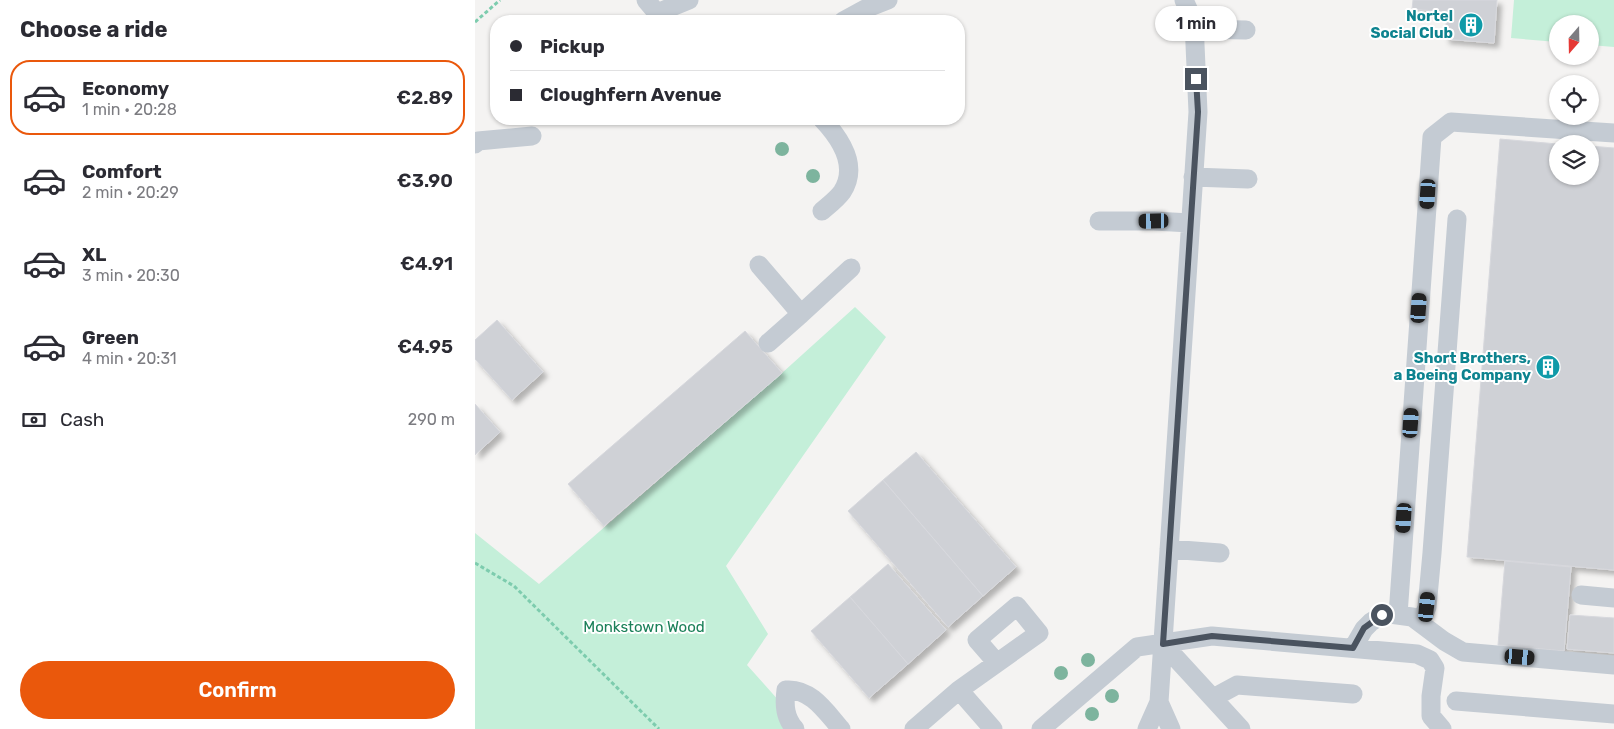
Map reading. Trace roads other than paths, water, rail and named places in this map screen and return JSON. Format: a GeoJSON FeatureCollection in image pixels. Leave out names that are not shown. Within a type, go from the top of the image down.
{"type":"FeatureCollection","features":[{"type":"Feature","properties":{"kind":"street"},"geometry":{"type":"LineString","coordinates":[[646,0],[657,13],[689,0]]}},
{"type":"Feature","properties":{"kind":"street"},"geometry":{"type":"LineString","coordinates":[[851,15],[864,5],[888,0]]}},
{"type":"Feature","properties":{"kind":"street"},"geometry":{"type":"LineString","coordinates":[[1147,729],[1159,702],[1198,112],[1194,22],[1184,0]]}},
{"type":"Feature","properties":{"kind":"street"},"geometry":{"type":"LineString","coordinates":[[1194,29],[1246,30]]}},
{"type":"Feature","properties":{"kind":"street"},"geometry":{"type":"LineString","coordinates":[[1398,615],[1432,137],[1451,122],[1614,133]]}},
{"type":"Feature","properties":{"kind":"street"},"geometry":{"type":"LineString","coordinates":[[822,211],[841,193],[848,181],[848,167],[844,147],[827,125]]}},
{"type":"Feature","properties":{"kind":"street"},"geometry":{"type":"LineString","coordinates":[[475,144],[478,142],[532,136]]}},
{"type":"Feature","properties":{"kind":"street"},"geometry":{"type":"LineString","coordinates":[[1193,177],[1248,179]]}},
{"type":"Feature","properties":{"kind":"street"},"geometry":{"type":"LineString","coordinates":[[1421,623],[1427,607],[1432,553],[1457,219]]}},
{"type":"Feature","properties":{"kind":"street"},"geometry":{"type":"LineString","coordinates":[[1099,221],[1190,223]]}},
{"type":"Feature","properties":{"kind":"street"},"geometry":{"type":"LineString","coordinates":[[759,265],[801,314]]}},
{"type":"Feature","properties":{"kind":"street"},"geometry":{"type":"LineString","coordinates":[[768,344],[851,268]]}},
{"type":"Feature","properties":{"kind":"street"},"geometry":{"type":"LineString","coordinates":[[1169,549],[1220,553]]}},
{"type":"Feature","properties":{"kind":"street"},"geometry":{"type":"LineString","coordinates":[[1581,595],[1614,598]]}},
{"type":"Feature","properties":{"kind":"street"},"geometry":{"type":"LineString","coordinates":[[1353,648],[1364,628],[1371,622],[1382,615],[1398,615],[1412,617],[1444,641],[1463,652],[1614,665]]}},
{"type":"Feature","properties":{"kind":"street"},"geometry":{"type":"LineString","coordinates":[[1041,729],[1137,647],[1212,636],[1417,654],[1430,660],[1435,668],[1431,696],[1431,716],[1443,729]]}},
{"type":"Feature","properties":{"kind":"street"},"geometry":{"type":"LineString","coordinates":[[1163,644],[1241,729]]}},
{"type":"Feature","properties":{"kind":"street"},"geometry":{"type":"LineString","coordinates":[[914,729],[959,690],[997,663]]}},
{"type":"Feature","properties":{"kind":"street"},"geometry":{"type":"LineString","coordinates":[[1213,698],[1237,685],[1353,694]]}},
{"type":"Feature","properties":{"kind":"street"},"geometry":{"type":"LineString","coordinates":[[795,729],[788,721],[784,701],[786,690],[797,689],[816,700],[841,729]]}},
{"type":"Feature","properties":{"kind":"street"},"geometry":{"type":"LineString","coordinates":[[959,690],[993,729]]}},
{"type":"Feature","properties":{"kind":"street"},"geometry":{"type":"LineString","coordinates":[[1456,701],[1614,714]]}},
{"type":"Feature","properties":{"kind":"street"},"geometry":{"type":"LineString","coordinates":[[1159,702],[1171,729]]}},
{"type":"Feature","properties":{"kind":"place","name":"Nortel Social Club"},"geometry":{"type":"Point","coordinates":[1471,25]}},
{"type":"Feature","properties":{"kind":"place","name":"Short Brothers, a Boeing Company"},"geometry":{"type":"Point","coordinates":[1548,367]}},
{"type":"Feature","properties":{"kind":"park label","name":"Monkstown Wood"},"geometry":{"type":"Point","coordinates":[644,627]}}]}
